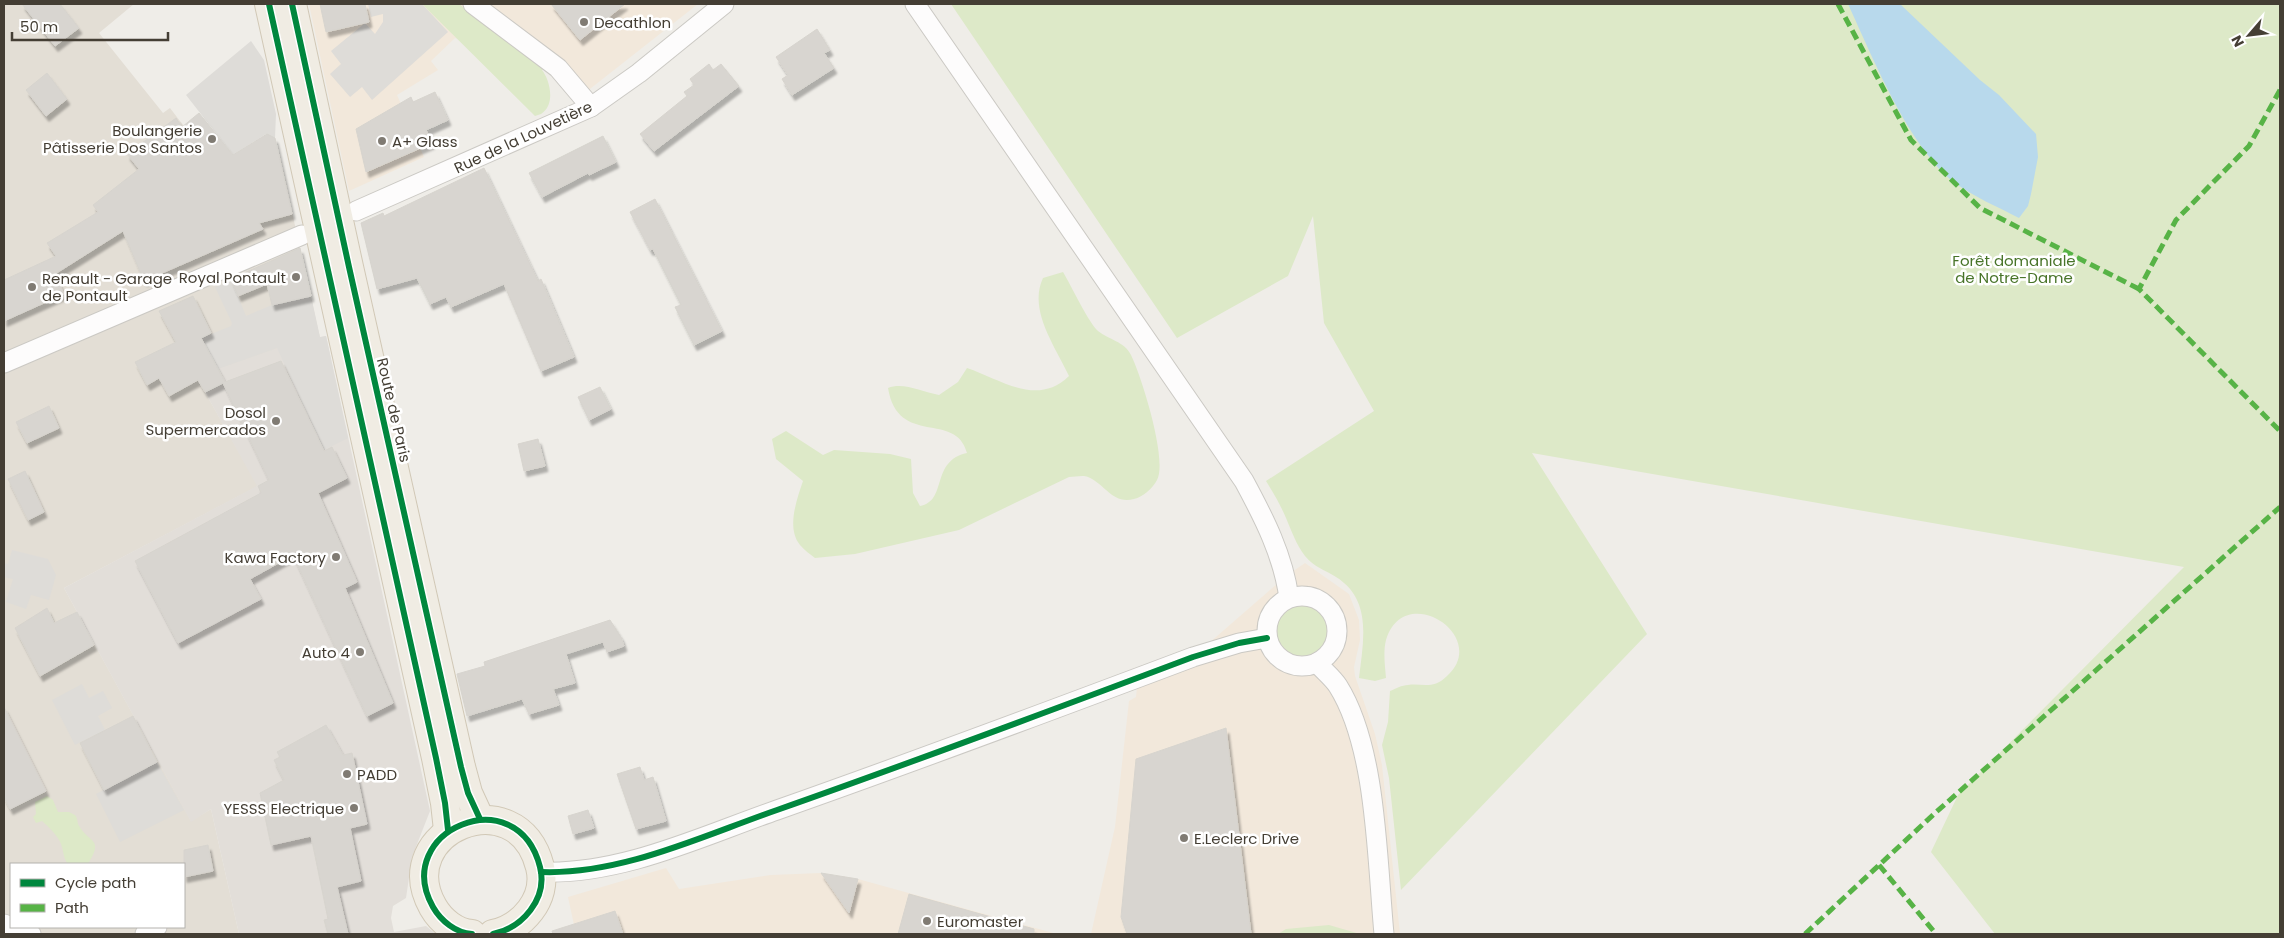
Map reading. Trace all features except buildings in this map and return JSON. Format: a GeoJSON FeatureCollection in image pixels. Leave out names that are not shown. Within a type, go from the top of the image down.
{"type":"FeatureCollection","features":[{"type":"Feature","properties":{"kind":"main road"},"geometry":{"type":"LineString","coordinates":[[269,4],[446,802],[448,830]]}},
{"type":"Feature","properties":{"kind":"main road","name":"Route de Paris"},"geometry":{"type":"LineString","coordinates":[[292,4],[348,267],[461,767],[468,793],[480,819]]}},
{"type":"Feature","properties":{"kind":"main road"},"geometry":{"type":"LineString","coordinates":[[472,934],[467,934],[444,921],[436,912],[425,886],[425,870],[429,855],[448,830],[463,822],[480,819],[498,821],[514,828],[527,840],[536,855],[541,872],[540,891],[532,908],[520,922],[500,933]]}},
{"type":"Feature","properties":{"kind":"street"},"geometry":{"type":"LineString","coordinates":[[473,4],[558,68],[591,107]]}},
{"type":"Feature","properties":{"kind":"street","name":"Rue de la Louvetière"},"geometry":{"type":"LineString","coordinates":[[356,212],[591,107],[639,73],[724,4]]}},
{"type":"Feature","properties":{"kind":"street"},"geometry":{"type":"LineString","coordinates":[[915,4],[1229,457],[1263,516],[1286,576],[1289,598]]}},
{"type":"Feature","properties":{"kind":"street"},"geometry":{"type":"LineString","coordinates":[[4,363],[302,235]]}},
{"type":"Feature","properties":{"kind":"street"},"geometry":{"type":"LineString","coordinates":[[1300,596],[1312,597],[1323,602],[1332,612],[1337,622],[1338,635],[1334,647],[1328,656],[1318,664],[1307,667],[1286,663],[1271,648],[1267,638],[1269,618],[1280,603],[1289,598],[1300,596]]}},
{"type":"Feature","properties":{"kind":"street"},"geometry":{"type":"LineString","coordinates":[[541,872],[577,872],[636,859],[900,767],[1193,657],[1239,643],[1267,638]]}},
{"type":"Feature","properties":{"kind":"street"},"geometry":{"type":"LineString","coordinates":[[1318,664],[1337,685],[1349,707],[1364,752],[1369,782],[1384,934]]}},
{"type":"Feature","properties":{"kind":"street"},"geometry":{"type":"LineString","coordinates":[[15,928],[31,934]]}},
{"type":"Feature","properties":{"kind":"shaded area"},"geometry":{"type":"Polygon","coordinates":[[[4,4],[134,4],[99,33],[163,113],[170,108],[222,176],[242,166],[280,158],[320,338],[219,369],[225,382],[205,392],[258,486],[64,588],[191,821],[211,809],[239,934],[4,934],[4,4]]]}},
{"type":"Feature","properties":{"kind":"shaded area"},"geometry":{"type":"Polygon","coordinates":[[[309,4],[698,4],[581,96],[558,68],[455,38],[431,61],[438,70],[397,95],[424,157],[349,191],[309,4]]]}},
{"type":"Feature","properties":{"kind":"shaded area"},"geometry":{"type":"Polygon","coordinates":[[[368,4],[422,4],[448,32],[372,100],[362,87],[350,97],[330,74],[341,64],[331,51],[365,23],[375,34],[383,22],[383,14],[371,17],[368,4]]]}},
{"type":"Feature","properties":{"kind":"shaded area"},"geometry":{"type":"Polygon","coordinates":[[[251,41],[264,60],[276,114],[275,138],[266,134],[233,155],[186,95],[251,41]]]}},
{"type":"Feature","properties":{"kind":"shaded area"},"geometry":{"type":"Polygon","coordinates":[[[232,281],[246,316],[272,305],[311,296],[320,337],[326,336],[348,438],[324,450],[277,348],[218,369],[201,338],[231,326],[232,323],[215,287],[232,281]]]}},
{"type":"Feature","properties":{"kind":"shaded area"},"geometry":{"type":"Polygon","coordinates":[[[326,336],[430,811],[412,857],[406,898],[393,906],[391,918],[394,932],[426,926],[436,934],[239,934],[211,809],[191,822],[64,588],[257,486],[205,392],[225,382],[218,369],[277,348],[326,336]]]}},
{"type":"Feature","properties":{"kind":"shaded area"},"geometry":{"type":"Polygon","coordinates":[[[12,550],[48,559],[56,575],[49,600],[31,595],[26,609],[6,602],[13,579],[4,577],[4,563],[8,564],[12,550]]]}},
{"type":"Feature","properties":{"kind":"shaded area"},"geometry":{"type":"Polygon","coordinates":[[[1305,563],[1349,594],[1359,620],[1360,640],[1354,667],[1355,676],[1375,734],[1382,765],[1400,934],[1091,934],[1115,827],[1129,701],[1136,697],[1138,678],[1193,657],[1286,576],[1305,563]]]}},
{"type":"Feature","properties":{"kind":"shaded area"},"geometry":{"type":"Polygon","coordinates":[[[82,684],[89,698],[103,691],[112,708],[98,716],[105,730],[75,745],[52,700],[82,684]]]}},
{"type":"Feature","properties":{"kind":"shaded area"},"geometry":{"type":"Polygon","coordinates":[[[157,762],[184,810],[120,842],[96,794],[157,762]]]}},
{"type":"Feature","properties":{"kind":"shaded area"},"geometry":{"type":"Polygon","coordinates":[[[666,868],[679,889],[771,875],[821,873],[858,879],[1057,934],[576,934],[568,897],[666,868]]]}},
{"type":"Feature","properties":{"kind":"green space"},"geometry":{"type":"Polygon","coordinates":[[[422,4],[459,4],[544,68],[542,70],[550,92],[549,105],[546,110],[535,116],[422,4]]]}},
{"type":"Feature","properties":{"kind":"green space","name":"Forêt domaniale de Notre-Dame"},"geometry":{"type":"Polygon","coordinates":[[[951,4],[2280,4],[2280,934],[1995,934],[1931,852],[1958,795],[2184,567],[1532,453],[1647,634],[1401,890],[1389,778],[1382,745],[1388,722],[1390,691],[1403,686],[1428,685],[1442,680],[1458,661],[1459,645],[1452,631],[1440,620],[1425,614],[1409,615],[1396,623],[1386,640],[1384,654],[1386,678],[1375,681],[1359,678],[1363,623],[1356,597],[1348,586],[1308,560],[1297,542],[1280,504],[1266,481],[1374,411],[1324,323],[1313,216],[1288,276],[1177,338],[951,4]]]}},
{"type":"Feature","properties":{"kind":"green space"},"geometry":{"type":"Polygon","coordinates":[[[1063,272],[1098,331],[1116,341],[1128,350],[1131,355],[1147,398],[1159,455],[1157,480],[1150,489],[1134,499],[1120,499],[1088,477],[1069,477],[959,530],[855,554],[815,558],[803,549],[796,538],[793,522],[803,481],[776,459],[772,439],[786,431],[823,455],[834,450],[890,454],[911,459],[913,493],[920,506],[929,503],[934,497],[948,464],[956,457],[967,453],[961,440],[951,433],[914,424],[903,417],[894,406],[888,388],[900,386],[939,395],[958,382],[967,368],[1019,388],[1044,390],[1057,385],[1069,376],[1045,328],[1039,303],[1039,290],[1043,278],[1063,272]]]}},
{"type":"Feature","properties":{"kind":"green space"},"geometry":{"type":"Polygon","coordinates":[[[1301,603],[1312,605],[1321,611],[1327,620],[1329,631],[1327,642],[1321,651],[1312,657],[1301,659],[1290,657],[1281,651],[1275,642],[1273,631],[1275,620],[1281,611],[1290,605],[1301,603]]]}},
{"type":"Feature","properties":{"kind":"green space"},"geometry":{"type":"Polygon","coordinates":[[[47,796],[53,800],[58,812],[69,812],[75,815],[83,832],[95,845],[93,856],[89,863],[67,863],[56,835],[42,821],[36,823],[33,817],[36,814],[35,802],[47,796]]]}},
{"type":"Feature","properties":{"kind":"green space"},"geometry":{"type":"Polygon","coordinates":[[[1329,925],[1360,934],[1278,934],[1286,929],[1329,925]]]}},
{"type":"Feature","properties":{"kind":"water"},"geometry":{"type":"Polygon","coordinates":[[[1848,4],[1900,4],[1980,80],[1999,95],[2036,134],[2038,157],[2031,194],[2028,206],[2019,218],[1955,183],[1922,148],[1893,100],[1848,4]]]}},
{"type":"Feature","properties":{"kind":"marked path"},"geometry":{"type":"LineString","coordinates":[[1838,4],[1911,140],[1980,208],[2139,289]]}},
{"type":"Feature","properties":{"kind":"marked path"},"geometry":{"type":"LineString","coordinates":[[2280,90],[2249,146],[2176,220],[2139,289],[2280,431]]}},
{"type":"Feature","properties":{"kind":"marked path"},"geometry":{"type":"LineString","coordinates":[[1805,934],[1934,814],[2280,507]]}},
{"type":"Feature","properties":{"kind":"marked path"},"geometry":{"type":"LineString","coordinates":[[1879,865],[1936,934]]}},
{"type":"Feature","properties":{"kind":"cycle path"},"geometry":{"type":"LineString","coordinates":[[269,4],[436,758],[448,830]]}},
{"type":"Feature","properties":{"kind":"cycle path"},"geometry":{"type":"LineString","coordinates":[[292,4],[461,767],[468,793],[480,819]]}},
{"type":"Feature","properties":{"kind":"cycle path"},"geometry":{"type":"LineString","coordinates":[[541,872],[602,867],[661,852],[933,754],[1193,657],[1239,643],[1267,638]]}},
{"type":"Feature","properties":{"kind":"cycle path"},"geometry":{"type":"LineString","coordinates":[[472,934],[455,929],[440,917],[433,907],[424,880],[428,856],[442,837],[462,825],[485,820],[508,825],[527,840],[540,867],[541,879],[536,901],[523,919],[514,926],[493,934]]}},
{"type":"Feature","properties":{"kind":"place","name":"Decathlon"},"geometry":{"type":"Point","coordinates":[584,22]}},
{"type":"Feature","properties":{"kind":"place","name":"Boulangerie Pâtisserie Dos Santos"},"geometry":{"type":"Point","coordinates":[212,139]}},
{"type":"Feature","properties":{"kind":"place","name":"A+ Glass"},"geometry":{"type":"Point","coordinates":[382,141]}},
{"type":"Feature","properties":{"kind":"place","name":"Royal Pontault"},"geometry":{"type":"Point","coordinates":[296,277]}},
{"type":"Feature","properties":{"kind":"place","name":"Renault - Garage de Pontault"},"geometry":{"type":"Point","coordinates":[32,287]}},
{"type":"Feature","properties":{"kind":"place","name":"Dosol Supermercados"},"geometry":{"type":"Point","coordinates":[276,421]}},
{"type":"Feature","properties":{"kind":"place","name":"Kawa Factory"},"geometry":{"type":"Point","coordinates":[336,557]}},
{"type":"Feature","properties":{"kind":"place","name":"Auto 4"},"geometry":{"type":"Point","coordinates":[360,652]}},
{"type":"Feature","properties":{"kind":"place","name":"PADD"},"geometry":{"type":"Point","coordinates":[347,774]}},
{"type":"Feature","properties":{"kind":"place","name":"YESSS Electrique"},"geometry":{"type":"Point","coordinates":[354,808]}},
{"type":"Feature","properties":{"kind":"place","name":"E.Leclerc Drive"},"geometry":{"type":"Point","coordinates":[1184,838]}},
{"type":"Feature","properties":{"kind":"place","name":"Euromaster"},"geometry":{"type":"Point","coordinates":[927,921]}}]}
